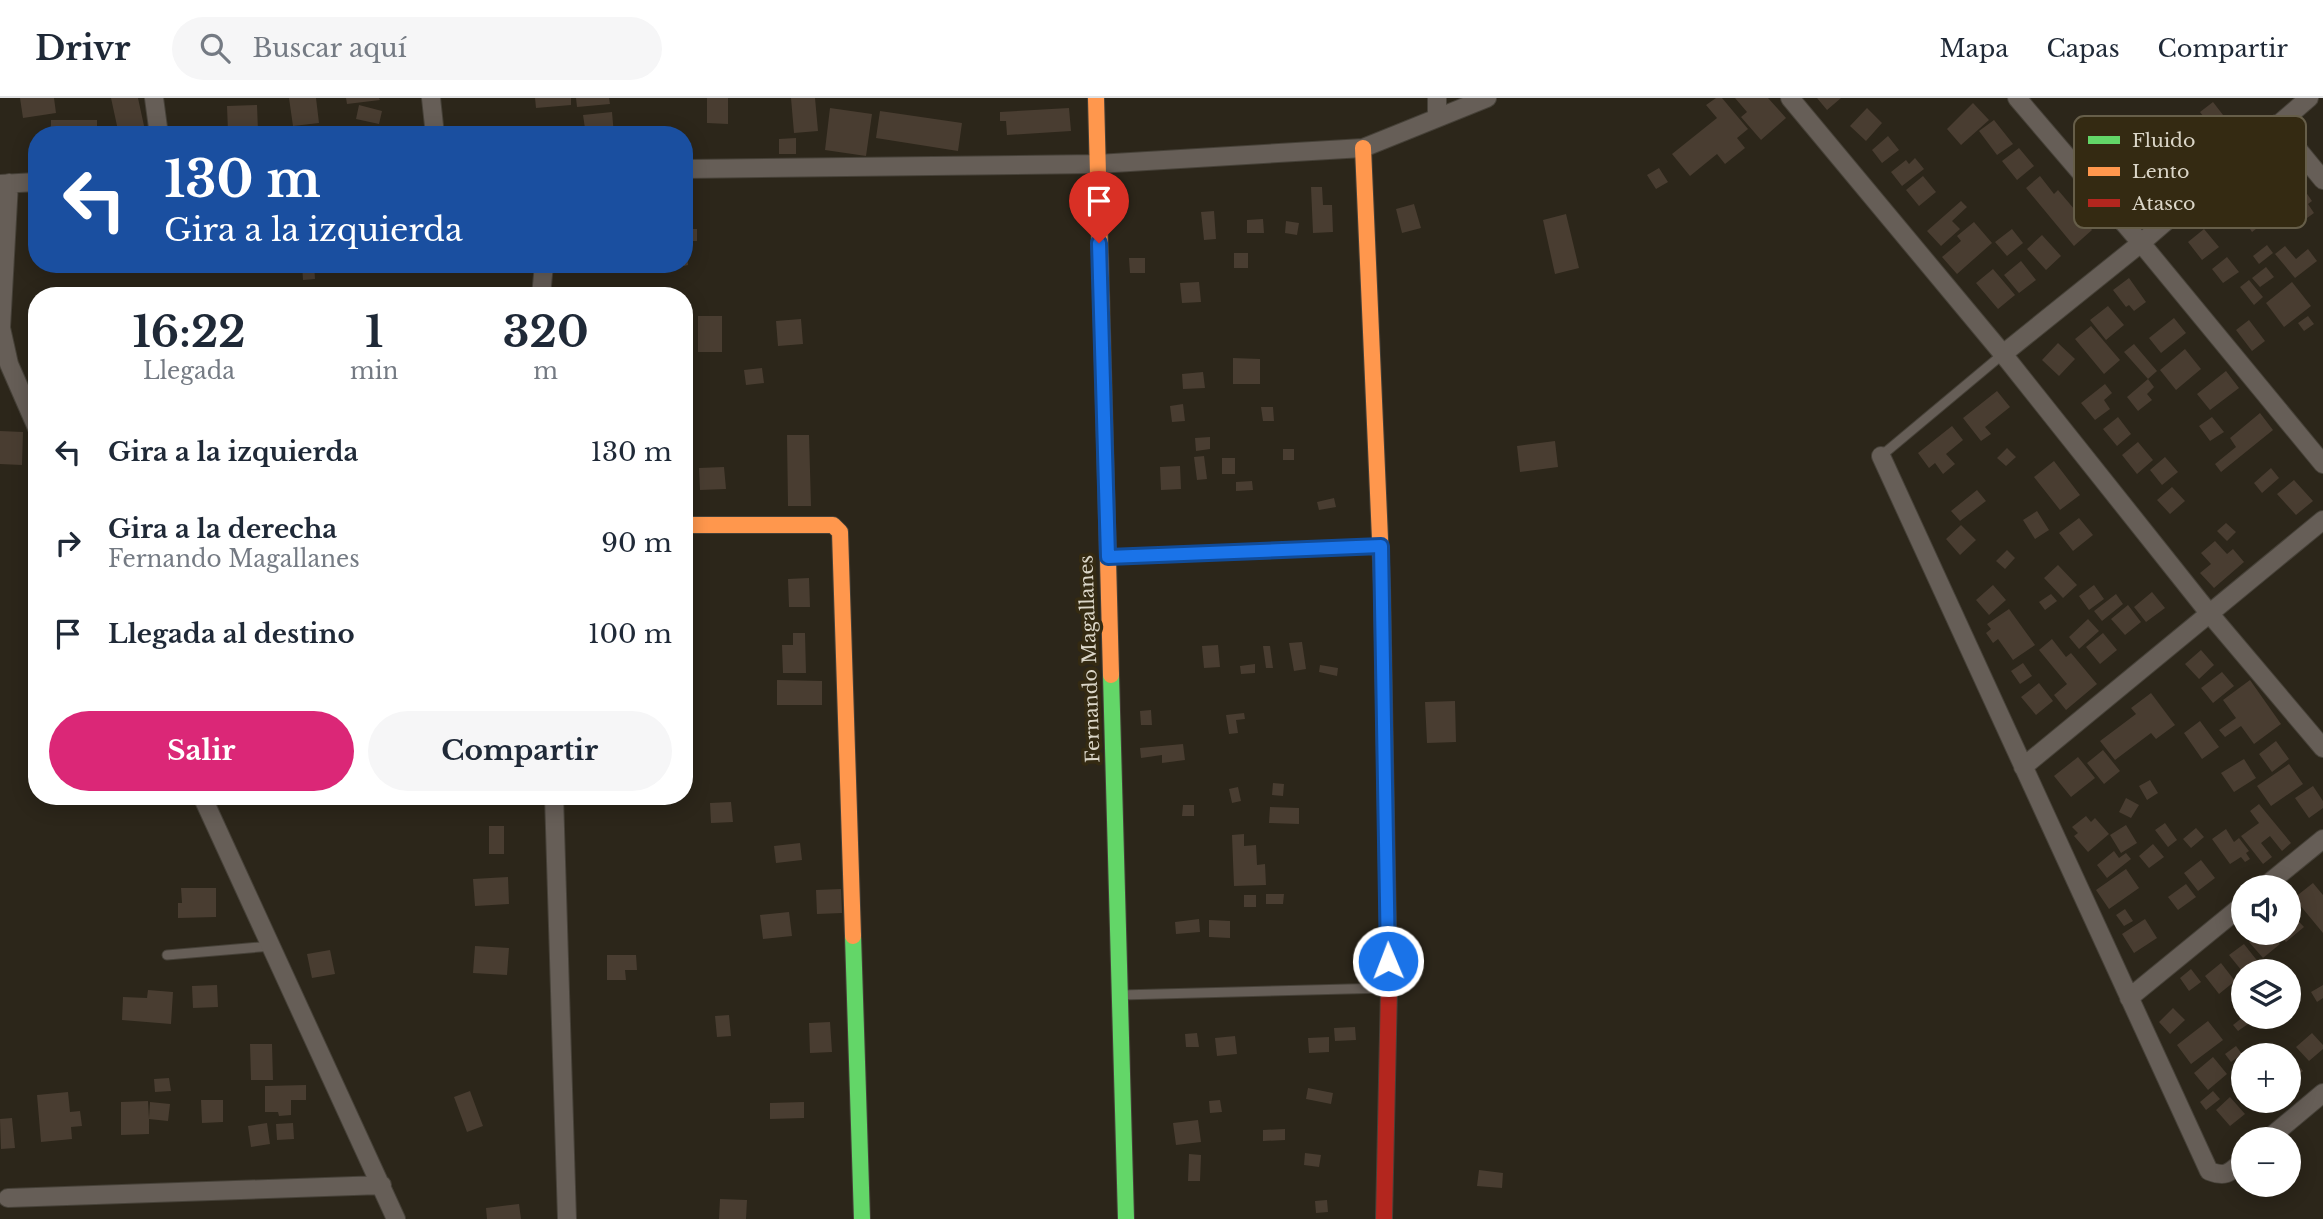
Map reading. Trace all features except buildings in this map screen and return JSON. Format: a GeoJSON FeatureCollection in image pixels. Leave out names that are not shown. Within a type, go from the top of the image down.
{"type":"FeatureCollection","features":[{"type":"Feature","properties":{"kind":"street"},"geometry":{"type":"LineString","coordinates":[[154,98],[158,126]]}},
{"type":"Feature","properties":{"kind":"street"},"geometry":{"type":"LineString","coordinates":[[431,98],[434,126]]}},
{"type":"Feature","properties":{"kind":"street","name":"Fernando Magallanes"},"geometry":{"type":"LineString","coordinates":[[1096,98],[1126,1219]]}},
{"type":"Feature","properties":{"kind":"street"},"geometry":{"type":"LineString","coordinates":[[1437,98],[1437,117]]}},
{"type":"Feature","properties":{"kind":"street"},"geometry":{"type":"LineString","coordinates":[[693,169],[1097,164],[1363,148],[1487,98]]}},
{"type":"Feature","properties":{"kind":"street"},"geometry":{"type":"LineString","coordinates":[[1790,98],[2003,354],[2209,613],[2323,748]]}},
{"type":"Feature","properties":{"kind":"street"},"geometry":{"type":"LineString","coordinates":[[2017,98],[2074,165]]}},
{"type":"Feature","properties":{"kind":"street"},"geometry":{"type":"LineString","coordinates":[[2290,104],[2309,98]]}},
{"type":"Feature","properties":{"kind":"street"},"geometry":{"type":"LineString","coordinates":[[1363,148],[1381,546],[1389,988],[1384,1219]]}},
{"type":"Feature","properties":{"kind":"street"},"geometry":{"type":"LineString","coordinates":[[2306,159],[2323,180]]}},
{"type":"Feature","properties":{"kind":"street"},"geometry":{"type":"LineString","coordinates":[[28,182],[4,183],[1,328],[9,364],[28,407]]}},
{"type":"Feature","properties":{"kind":"street"},"geometry":{"type":"LineString","coordinates":[[2128,228],[2323,464]]}},
{"type":"Feature","properties":{"kind":"street"},"geometry":{"type":"LineString","coordinates":[[2003,354],[2158,228]]}},
{"type":"Feature","properties":{"kind":"street"},"geometry":{"type":"LineString","coordinates":[[1881,456],[2209,1171],[2220,1175],[2231,1170]]}},
{"type":"Feature","properties":{"kind":"street"},"geometry":{"type":"LineString","coordinates":[[2023,767],[2323,520]]}},
{"type":"Feature","properties":{"kind":"street"},"geometry":{"type":"LineString","coordinates":[[693,525],[833,525],[840,532],[862,1219]]}},
{"type":"Feature","properties":{"kind":"street"},"geometry":{"type":"LineString","coordinates":[[206,805],[396,1219]]}},
{"type":"Feature","properties":{"kind":"street"},"geometry":{"type":"LineString","coordinates":[[554,805],[567,1219]]}},
{"type":"Feature","properties":{"kind":"street"},"geometry":{"type":"LineString","coordinates":[[2279,875],[2323,839]]}},
{"type":"Feature","properties":{"kind":"street"},"geometry":{"type":"LineString","coordinates":[[2129,998],[2231,915]]}},
{"type":"Feature","properties":{"kind":"street"},"geometry":{"type":"LineString","coordinates":[[2282,1127],[2323,1093]]}},
{"type":"Feature","properties":{"kind":"street"},"geometry":{"type":"LineString","coordinates":[[8,1198],[382,1185]]}},
{"type":"Feature","properties":{"kind":"lane"},"geometry":{"type":"LineString","coordinates":[[1881,456],[2003,354]]}},
{"type":"Feature","properties":{"kind":"lane"},"geometry":{"type":"LineString","coordinates":[[1108,557],[1381,546]]}},
{"type":"Feature","properties":{"kind":"lane"},"geometry":{"type":"LineString","coordinates":[[167,955],[272,946]]}},
{"type":"Feature","properties":{"kind":"lane"},"geometry":{"type":"LineString","coordinates":[[1120,995],[1389,988]]}},
{"type":"Feature","properties":{"kind":"traffic: fast"},"geometry":{"type":"LineString","coordinates":[[1111,675],[1126,1219]]}},
{"type":"Feature","properties":{"kind":"traffic: fast"},"geometry":{"type":"LineString","coordinates":[[853,936],[862,1219]]}},
{"type":"Feature","properties":{"kind":"traffic: slow"},"geometry":{"type":"LineString","coordinates":[[1096,98],[1111,675]]}},
{"type":"Feature","properties":{"kind":"traffic: slow"},"geometry":{"type":"LineString","coordinates":[[1363,148],[1382,585],[1384,701]]}},
{"type":"Feature","properties":{"kind":"traffic: slow"},"geometry":{"type":"LineString","coordinates":[[693,525],[833,525],[840,532],[853,936]]}},
{"type":"Feature","properties":{"kind":"traffic: jam"},"geometry":{"type":"LineString","coordinates":[[1384,701],[1389,988],[1384,1219]]}},
{"type":"Feature","properties":{"kind":"route"},"geometry":{"type":"LineString","coordinates":[[1099,243],[1108,557],[1381,546],[1388,961]]}}]}
